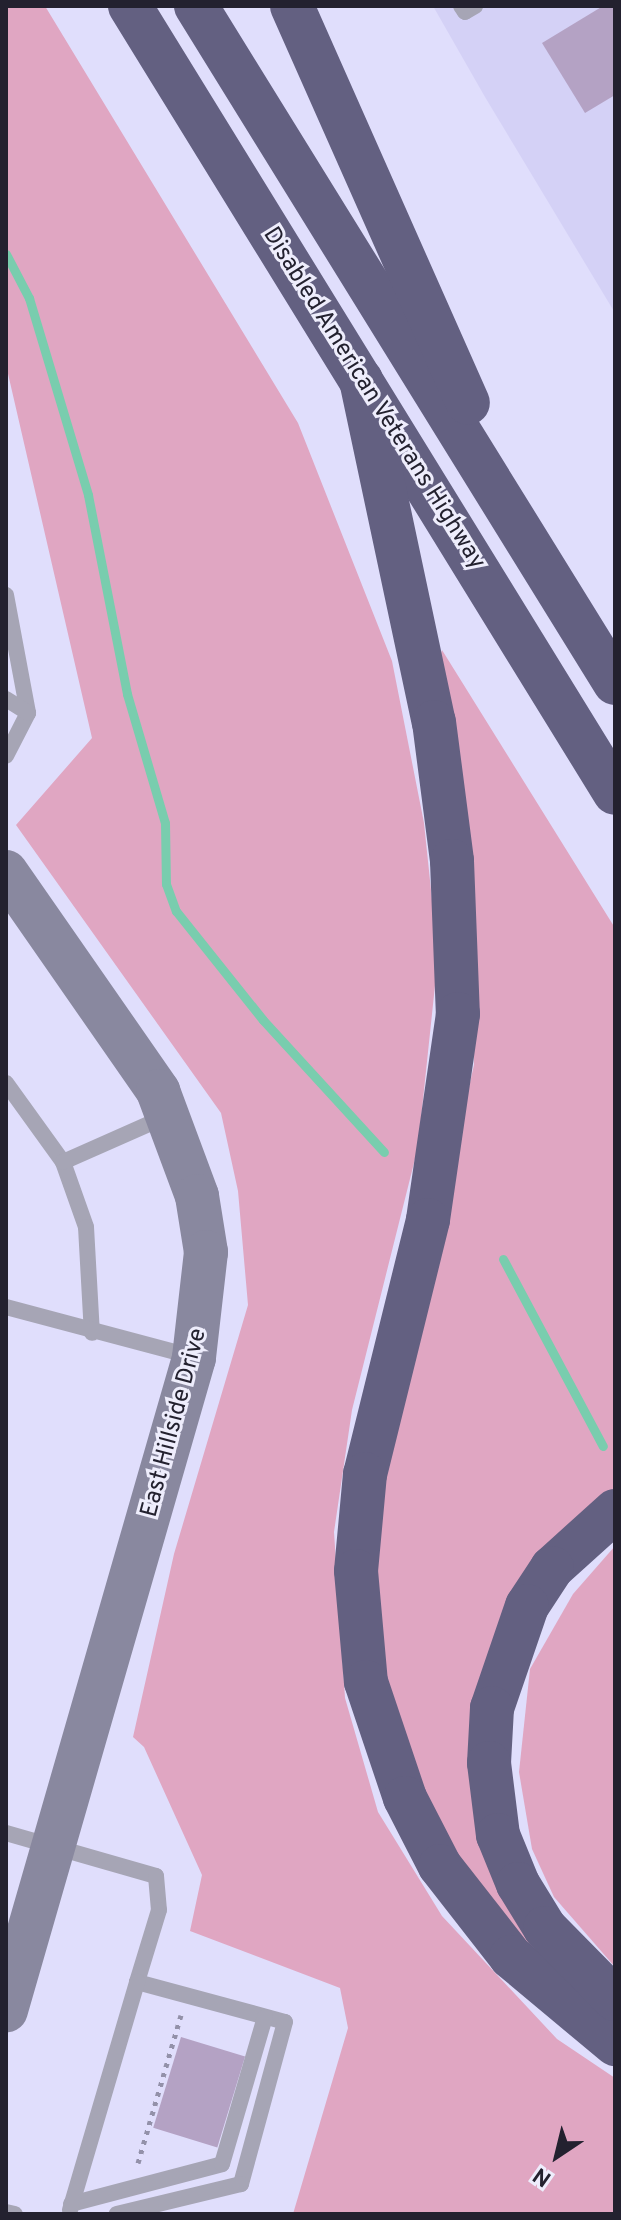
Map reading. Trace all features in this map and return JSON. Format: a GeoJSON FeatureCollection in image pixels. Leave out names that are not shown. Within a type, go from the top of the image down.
{"type":"FeatureCollection","features":[{"type":"Feature","properties":{"kind":"highway","name":"Disabled American Veterans Highway"},"geometry":{"type":"LineString","coordinates":[[130,6],[615,793]]}},
{"type":"Feature","properties":{"kind":"highway"},"geometry":{"type":"LineString","coordinates":[[196,6],[615,683]]}},
{"type":"Feature","properties":{"kind":"highway"},"geometry":{"type":"LineString","coordinates":[[292,6],[531,548]]}},
{"type":"Feature","properties":{"kind":"highway"},"geometry":{"type":"LineString","coordinates":[[361,380],[434,722],[452,861],[458,1014],[428,1220],[365,1474],[356,1571],[366,1682],[405,1798],[448,1877],[511,1957],[615,2044]]}},
{"type":"Feature","properties":{"kind":"highway"},"geometry":{"type":"LineString","coordinates":[[615,1511],[552,1568],[527,1606],[492,1708],[489,1763],[498,1835],[518,1884],[545,1928],[615,1999]]}},
{"type":"Feature","properties":{"kind":"street","name":"East Hillside Drive"},"geometry":{"type":"LineString","coordinates":[[6,872],[170,1114],[197,1196],[206,1252],[194,1358],[6,2010]]}},
{"type":"Feature","properties":{"kind":"lane"},"geometry":{"type":"LineString","coordinates":[[461,6],[465,12],[475,6]]}},
{"type":"Feature","properties":{"kind":"lane"},"geometry":{"type":"LineString","coordinates":[[6,595],[28,713],[6,756]]}},
{"type":"Feature","properties":{"kind":"lane"},"geometry":{"type":"LineString","coordinates":[[6,699],[28,713]]}},
{"type":"Feature","properties":{"kind":"lane"},"geometry":{"type":"LineString","coordinates":[[6,1083],[63,1162],[86,1227],[92,1333]]}},
{"type":"Feature","properties":{"kind":"lane"},"geometry":{"type":"LineString","coordinates":[[63,1162],[170,1114]]}},
{"type":"Feature","properties":{"kind":"lane"},"geometry":{"type":"LineString","coordinates":[[6,1307],[92,1333],[194,1358]]}},
{"type":"Feature","properties":{"kind":"lane"},"geometry":{"type":"LineString","coordinates":[[6,1833],[156,1876],[159,1910],[70,2209]]}},
{"type":"Feature","properties":{"kind":"lane"},"geometry":{"type":"LineString","coordinates":[[117,2214],[241,2184],[285,2022],[137,1982]]}},
{"type":"Feature","properties":{"kind":"lane"},"geometry":{"type":"LineString","coordinates":[[70,2209],[222,2164],[265,2017]]}},
{"type":"Feature","properties":{"kind":"lane"},"geometry":{"type":"LineString","coordinates":[[6,2212],[15,2214]]}},
{"type":"Feature","properties":{"kind":"path"},"geometry":{"type":"LineString","coordinates":[[135,2175],[182,2012]]}},
{"type":"Feature","properties":{"kind":"shaded area"},"geometry":{"type":"Polygon","coordinates":[[[6,6],[45,6],[298,423],[392,661],[424,823],[438,957],[418,1147],[352,1410],[334,1532],[345,1698],[378,1812],[442,1916],[557,2039],[615,2078],[615,2214],[293,2214],[348,2028],[340,1988],[190,1931],[202,1875],[144,1747],[133,1737],[174,1554],[248,1305],[238,1191],[221,1113],[16,825],[92,738],[6,365],[6,6]]]}},
{"type":"Feature","properties":{"kind":"shaded area"},"geometry":{"type":"Polygon","coordinates":[[[433,6],[615,6],[615,313],[485,97],[433,6]]]}},
{"type":"Feature","properties":{"kind":"shaded area"},"geometry":{"type":"Polygon","coordinates":[[[442,650],[615,928],[615,1492],[474,1726],[551,1978],[426,1815],[386,1700],[373,1505],[474,1065],[469,855],[438,662],[442,650]]]}},
{"type":"Feature","properties":{"kind":"shaded area"},"geometry":{"type":"Polygon","coordinates":[[[615,1546],[615,1967],[554,1897],[532,1849],[519,1772],[530,1669],[573,1594],[615,1546]]]}},
{"type":"Feature","properties":{"kind":"building"},"geometry":{"type":"Polygon","coordinates":[[[603,6],[615,6],[615,95],[585,113],[542,43],[603,6]]]}},
{"type":"Feature","properties":{"kind":"building"},"geometry":{"type":"Polygon","coordinates":[[[181,2037],[245,2057],[217,2147],[153,2128],[181,2037]]]}},
{"type":"Feature","properties":{"kind":"waterway"},"geometry":{"type":"LineString","coordinates":[[6,254],[29,298],[88,495],[127,694],[165,823],[166,884],[176,911],[263,1020],[384,1152]]}},
{"type":"Feature","properties":{"kind":"waterway"},"geometry":{"type":"LineString","coordinates":[[503,1259],[603,1446]]}}]}
